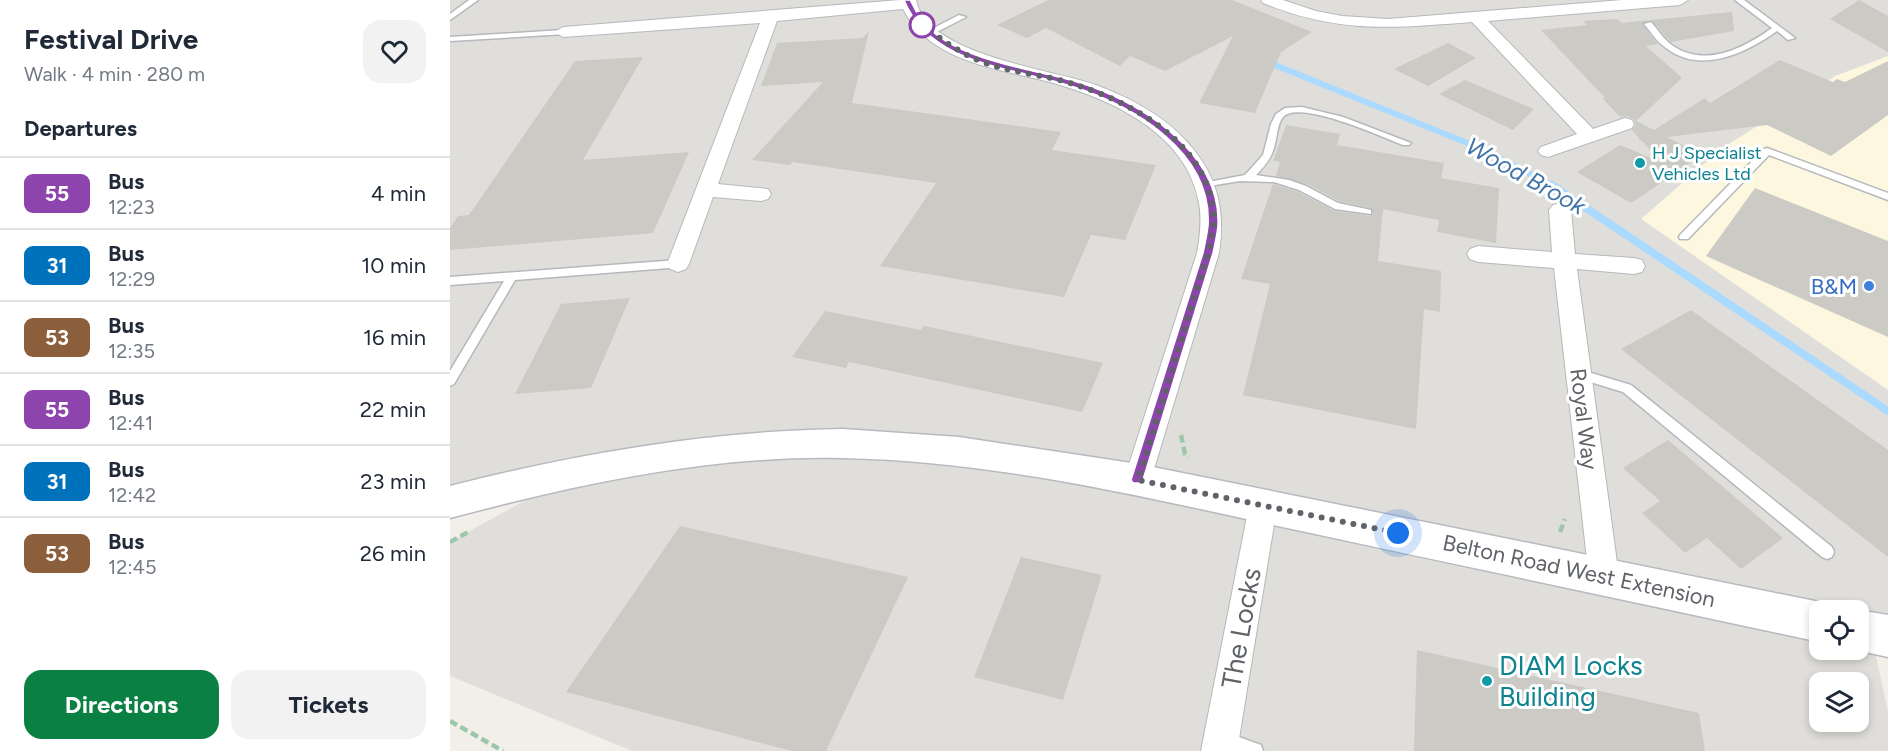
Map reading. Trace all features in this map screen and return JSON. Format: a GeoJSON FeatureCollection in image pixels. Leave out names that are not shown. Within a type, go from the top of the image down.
{"type":"FeatureCollection","features":[{"type":"Feature","properties":{"kind":"street"},"geometry":{"type":"LineString","coordinates":[[1269,0],[1307,14],[1357,24],[1388,24],[1680,0]]}},
{"type":"Feature","properties":{"kind":"street"},"geometry":{"type":"LineString","coordinates":[[563,32],[770,17],[908,2],[914,15],[930,32],[982,62],[1073,84],[1132,109],[1169,132],[1181,145],[1206,185],[1213,224],[1208,253],[1138,480]]}},
{"type":"Feature","properties":{"kind":"street"},"geometry":{"type":"LineString","coordinates":[[678,264],[770,17]]}},
{"type":"Feature","properties":{"kind":"street"},"geometry":{"type":"LineString","coordinates":[[1476,17],[1590,137]]}},
{"type":"Feature","properties":{"kind":"street"},"geometry":{"type":"LineString","coordinates":[[619,44],[629,28]]}},
{"type":"Feature","properties":{"kind":"street"},"geometry":{"type":"LineString","coordinates":[[1548,151],[1625,124]]}},
{"type":"Feature","properties":{"kind":"street"},"geometry":{"type":"LineString","coordinates":[[707,190],[761,194]]}},
{"type":"Feature","properties":{"kind":"street","name":"Royal Way"},"geometry":{"type":"LineString","coordinates":[[1560,210],[1564,260],[1604,577]]}},
{"type":"Feature","properties":{"kind":"street"},"geometry":{"type":"LineString","coordinates":[[1478,254],[1634,266]]}},
{"type":"Feature","properties":{"kind":"street","name":"Belton Road West Extension"},"geometry":{"type":"LineString","coordinates":[[450,502],[576,473],[676,455],[758,447],[829,444],[897,446],[969,453],[1138,480],[1809,620]]}},
{"type":"Feature","properties":{"kind":"street","name":"The Locks"},"geometry":{"type":"LineString","coordinates":[[1220,745],[1263,506]]}},
{"type":"Feature","properties":{"kind":"street"},"geometry":{"type":"LineString","coordinates":[[1869,632],[1888,636]]}},
{"type":"Feature","properties":{"kind":"lane"},"geometry":{"type":"LineString","coordinates":[[450,18],[474,0]]}},
{"type":"Feature","properties":{"kind":"lane"},"geometry":{"type":"LineString","coordinates":[[1739,0],[1791,38]]}},
{"type":"Feature","properties":{"kind":"lane"},"geometry":{"type":"LineString","coordinates":[[930,32],[962,17]]}},
{"type":"Feature","properties":{"kind":"lane"},"geometry":{"type":"LineString","coordinates":[[1648,24],[1672,50],[1700,58],[1718,57],[1755,45],[1777,28]]}},
{"type":"Feature","properties":{"kind":"lane"},"geometry":{"type":"LineString","coordinates":[[450,39],[563,32]]}},
{"type":"Feature","properties":{"kind":"lane"},"geometry":{"type":"LineString","coordinates":[[1249,176],[1259,167],[1268,153],[1277,119],[1282,112],[1293,109],[1342,119],[1406,143]]}},
{"type":"Feature","properties":{"kind":"lane"},"geometry":{"type":"LineString","coordinates":[[1684,237],[1767,150],[1888,197]]}},
{"type":"Feature","properties":{"kind":"lane"},"geometry":{"type":"LineString","coordinates":[[1206,185],[1229,178],[1249,176],[1296,185],[1335,205],[1367,212]]}},
{"type":"Feature","properties":{"kind":"lane"},"geometry":{"type":"LineString","coordinates":[[450,281],[678,264]]}},
{"type":"Feature","properties":{"kind":"lane"},"geometry":{"type":"LineString","coordinates":[[450,381],[511,278]]}},
{"type":"Feature","properties":{"kind":"lane"},"geometry":{"type":"LineString","coordinates":[[1578,374],[1627,388],[1827,552]]}},
{"type":"Feature","properties":{"kind":"lane"},"geometry":{"type":"LineString","coordinates":[[1220,745],[1255,751]]}},
{"type":"Feature","properties":{"kind":"path"},"geometry":{"type":"LineString","coordinates":[[450,721],[503,751]]}},
{"type":"Feature","properties":{"kind":"shaded area"},"geometry":{"type":"Polygon","coordinates":[[[450,0],[1888,0],[1888,56],[1835,76],[1721,149],[1641,219],[1888,390],[1888,633],[1871,633],[1888,712],[1888,751],[632,751],[450,676],[450,542],[573,474],[450,502],[450,0]]]}},
{"type":"Feature","properties":{"kind":"shaded area"},"geometry":{"type":"Polygon","coordinates":[[[1888,56],[1888,390],[1641,219],[1721,149],[1835,76],[1888,56]]]}},
{"type":"Feature","properties":{"kind":"building"},"geometry":{"type":"Polygon","coordinates":[[[1048,0],[1232,0],[1312,32],[1281,52],[1255,113],[1199,103],[1233,36],[1165,71],[1130,56],[1120,66],[1046,28],[1027,38],[997,25],[1048,0]]]}},
{"type":"Feature","properties":{"kind":"building"},"geometry":{"type":"Polygon","coordinates":[[[1859,0],[1888,16],[1888,52],[1830,19],[1859,0]]]}},
{"type":"Feature","properties":{"kind":"building"},"geometry":{"type":"Polygon","coordinates":[[[1732,12],[1734,31],[1671,42],[1651,20],[1732,12]]]}},
{"type":"Feature","properties":{"kind":"building"},"geometry":{"type":"Polygon","coordinates":[[[1617,19],[1622,23],[1649,20],[1642,24],[1658,44],[1646,46],[1682,78],[1636,121],[1654,130],[1705,98],[1710,103],[1780,60],[1833,82],[1837,79],[1845,82],[1888,61],[1888,115],[1831,156],[1767,125],[1667,137],[1702,155],[1631,203],[1577,172],[1620,145],[1663,163],[1641,140],[1638,140],[1640,139],[1632,130],[1636,125],[1634,119],[1626,116],[1620,117],[1541,30],[1587,25],[1583,21],[1617,19]]]}},
{"type":"Feature","properties":{"kind":"building"},"geometry":{"type":"Polygon","coordinates":[[[869,31],[852,103],[1061,132],[1052,150],[1156,165],[1125,240],[1091,235],[1064,297],[880,266],[936,183],[792,162],[790,165],[752,160],[823,82],[761,86],[777,43],[863,38],[869,31]]]}},
{"type":"Feature","properties":{"kind":"building"},"geometry":{"type":"Polygon","coordinates":[[[1448,43],[1476,58],[1428,86],[1394,69],[1448,43]]]}},
{"type":"Feature","properties":{"kind":"building"},"geometry":{"type":"Polygon","coordinates":[[[643,57],[583,160],[689,152],[653,233],[450,250],[450,228],[458,216],[469,215],[575,61],[643,57]]]}},
{"type":"Feature","properties":{"kind":"building"},"geometry":{"type":"Polygon","coordinates":[[[1465,80],[1534,109],[1513,130],[1439,94],[1465,80]]]}},
{"type":"Feature","properties":{"kind":"building"},"geometry":{"type":"Polygon","coordinates":[[[1286,125],[1340,134],[1337,145],[1444,163],[1441,178],[1499,188],[1496,243],[1437,232],[1439,220],[1383,209],[1378,261],[1441,271],[1440,312],[1424,309],[1416,429],[1243,395],[1270,284],[1241,279],[1273,184],[1298,192],[1335,211],[1371,216],[1373,214],[1371,208],[1339,201],[1307,184],[1276,176],[1280,162],[1273,161],[1286,125]]]}},
{"type":"Feature","properties":{"kind":"building"},"geometry":{"type":"Polygon","coordinates":[[[1755,188],[1888,241],[1888,337],[1706,256],[1755,188]]]}},
{"type":"Feature","properties":{"kind":"building"},"geometry":{"type":"Polygon","coordinates":[[[630,298],[591,388],[515,394],[561,304],[630,298]]]}},
{"type":"Feature","properties":{"kind":"building"},"geometry":{"type":"Polygon","coordinates":[[[1691,310],[1888,450],[1888,557],[1621,349],[1691,310]]]}},
{"type":"Feature","properties":{"kind":"building"},"geometry":{"type":"Polygon","coordinates":[[[825,311],[921,330],[924,326],[1103,363],[1082,412],[849,362],[846,368],[792,357],[825,311]]]}},
{"type":"Feature","properties":{"kind":"building"},"geometry":{"type":"Polygon","coordinates":[[[1668,440],[1783,538],[1741,569],[1707,538],[1685,553],[1642,513],[1660,501],[1623,468],[1668,440]]]}},
{"type":"Feature","properties":{"kind":"building"},"geometry":{"type":"Polygon","coordinates":[[[680,526],[908,577],[826,751],[792,751],[566,692],[680,526]]]}},
{"type":"Feature","properties":{"kind":"building"},"geometry":{"type":"Polygon","coordinates":[[[1021,557],[1102,575],[1063,700],[974,677],[1021,557]]]}},
{"type":"Feature","properties":{"kind":"building","name":"DIAM Locks Building"},"geometry":{"type":"Polygon","coordinates":[[[1417,650],[1699,713],[1705,751],[1414,751],[1417,650]]]}},
{"type":"Feature","properties":{"kind":"waterway","name":"Wood Brook"},"geometry":{"type":"LineString","coordinates":[[1265,61],[1482,149],[1555,187]]}},
{"type":"Feature","properties":{"kind":"waterway","name":"Wood Brook"},"geometry":{"type":"LineString","coordinates":[[1555,187],[1888,411]]}},
{"type":"Feature","properties":{"kind":"bus line","name":"55"},"geometry":{"type":"LineString","coordinates":[[908,0],[914,15],[922,25],[934,36],[967,55],[982,62],[1073,84],[1115,100],[1151,119],[1169,132],[1181,145],[1202,176],[1210,201],[1213,224],[1208,253],[1198,292],[1138,480]]}},
{"type":"Feature","properties":{"kind":"place","name":"H J Specialist Vehicles Ltd"},"geometry":{"type":"Point","coordinates":[1640,163]}},
{"type":"Feature","properties":{"kind":"place","name":"B&M"},"geometry":{"type":"Point","coordinates":[1869,286]}},
{"type":"Feature","properties":{"kind":"place","name":"DIAM Locks Building"},"geometry":{"type":"Point","coordinates":[1487,681]}},
{"type":"Feature","properties":{"kind":"route"},"geometry":{"type":"LineString","coordinates":[[922,25],[951,46],[982,62],[1073,84],[1115,100],[1151,119],[1169,132],[1181,145],[1202,176],[1210,201],[1213,224],[1208,253],[1198,292],[1138,480],[1398,533]]}}]}
